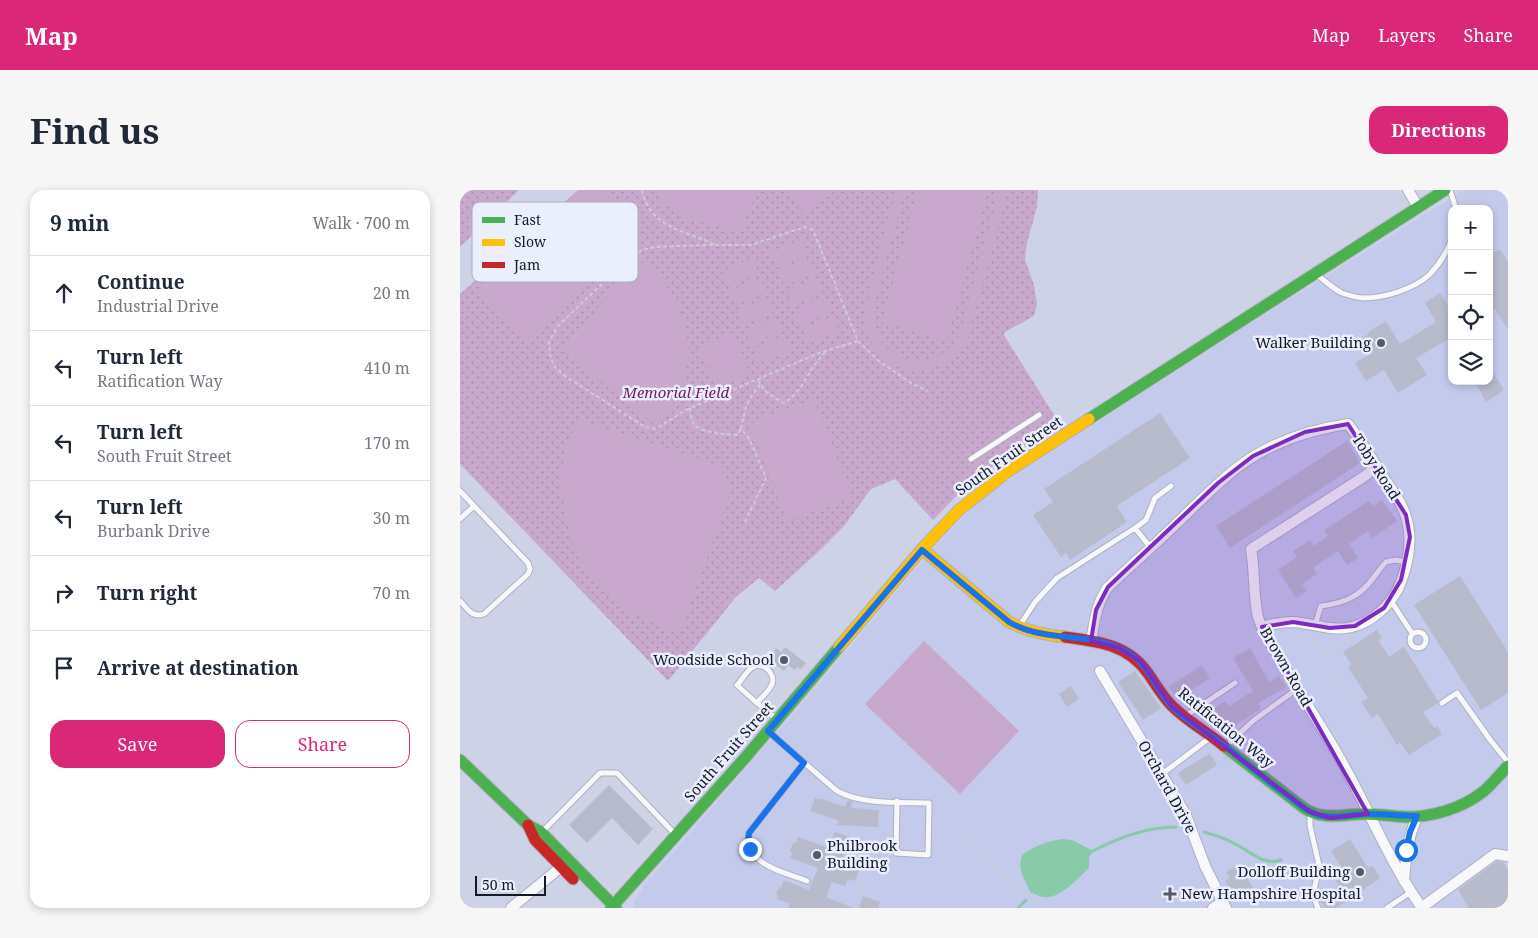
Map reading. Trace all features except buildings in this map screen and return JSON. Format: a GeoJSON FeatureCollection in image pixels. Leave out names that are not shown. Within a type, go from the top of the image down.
{"type":"FeatureCollection","features":[{"type":"Feature","properties":{"kind":"street"},"geometry":{"type":"LineString","coordinates":[[1408,190],[1418,207]]}},
{"type":"Feature","properties":{"kind":"street","name":"South Fruit Street"},"geometry":{"type":"LineString","coordinates":[[613,907],[768,731],[922,550],[959,510],[1008,472],[1445,190]]}},
{"type":"Feature","properties":{"kind":"street","name":"Toby Road"},"geometry":{"type":"LineString","coordinates":[[1091,641],[1096,610],[1100,598],[1108,586],[1178,523],[1218,483],[1237,467],[1270,447],[1306,432],[1348,424],[1377,466],[1406,515],[1410,537],[1407,562],[1402,580],[1391,600],[1375,616],[1355,626],[1311,629],[1293,622],[1262,626]]}},
{"type":"Feature","properties":{"kind":"street","name":"Brown Road"},"geometry":{"type":"LineString","coordinates":[[1377,466],[1365,476],[1251,549],[1255,577],[1255,600],[1262,626],[1297,689],[1338,755],[1404,881],[1421,908]]}},
{"type":"Feature","properties":{"kind":"street","name":"Ratification Way"},"geometry":{"type":"LineString","coordinates":[[922,550],[1018,628],[1039,634],[1091,641],[1119,648],[1130,653],[1141,662],[1172,707],[1212,736],[1274,786],[1310,812],[1320,816],[1331,818],[1368,814],[1417,816],[1432,814],[1458,805],[1478,795],[1508,766]]}},
{"type":"Feature","properties":{"kind":"street","name":"Orchard Drive"},"geometry":{"type":"LineString","coordinates":[[1100,671],[1186,815],[1205,866],[1224,905]]}},
{"type":"Feature","properties":{"kind":"street"},"geometry":{"type":"LineString","coordinates":[[460,760],[528,825],[542,832],[613,907]]}},
{"type":"Feature","properties":{"kind":"street"},"geometry":{"type":"LineString","coordinates":[[1404,881],[1410,832],[1417,816]]}},
{"type":"Feature","properties":{"kind":"street"},"geometry":{"type":"LineString","coordinates":[[528,825],[535,840],[602,908]]}},
{"type":"Feature","properties":{"kind":"street"},"geometry":{"type":"LineString","coordinates":[[1421,908],[1495,854],[1508,856]]}},
{"type":"Feature","properties":{"kind":"street"},"geometry":{"type":"LineString","coordinates":[[511,908],[561,866]]}},
{"type":"Feature","properties":{"kind":"street"},"geometry":{"type":"LineString","coordinates":[[1213,908],[1224,905]]}},
{"type":"Feature","properties":{"kind":"lane"},"geometry":{"type":"LineString","coordinates":[[1450,190],[1455,205]]}},
{"type":"Feature","properties":{"kind":"lane"},"geometry":{"type":"LineString","coordinates":[[1314,273],[1340,292],[1363,298],[1386,295],[1410,287],[1430,274],[1448,249]]}},
{"type":"Feature","properties":{"kind":"lane"},"geometry":{"type":"LineString","coordinates":[[971,459],[1039,415]]}},
{"type":"Feature","properties":{"kind":"lane"},"geometry":{"type":"LineString","coordinates":[[1018,628],[1035,602],[1057,578],[1146,520],[1155,498],[1171,486]]}},
{"type":"Feature","properties":{"kind":"lane"},"geometry":{"type":"LineString","coordinates":[[460,491],[528,563],[530,569],[528,574],[484,614],[478,616],[472,614],[460,601]]}},
{"type":"Feature","properties":{"kind":"lane"},"geometry":{"type":"LineString","coordinates":[[460,519],[474,506]]}},
{"type":"Feature","properties":{"kind":"lane"},"geometry":{"type":"LineString","coordinates":[[1135,528],[1150,547]]}},
{"type":"Feature","properties":{"kind":"lane"},"geometry":{"type":"LineString","coordinates":[[1311,629],[1321,606],[1339,604],[1351,599],[1363,590],[1386,562],[1396,560],[1407,562]]}},
{"type":"Feature","properties":{"kind":"lane"},"geometry":{"type":"LineString","coordinates":[[1391,600],[1412,633]]}},
{"type":"Feature","properties":{"kind":"lane"},"geometry":{"type":"LineString","coordinates":[[757,703],[772,685],[773,676],[764,666],[758,665],[752,667],[737,685],[757,703],[777,720]]}},
{"type":"Feature","properties":{"kind":"lane"},"geometry":{"type":"LineString","coordinates":[[1185,717],[1235,683]]}},
{"type":"Feature","properties":{"kind":"lane"},"geometry":{"type":"LineString","coordinates":[[1226,747],[1254,720],[1297,689]]}},
{"type":"Feature","properties":{"kind":"lane"},"geometry":{"type":"LineString","coordinates":[[1442,703],[1457,693],[1508,762]]}},
{"type":"Feature","properties":{"kind":"lane"},"geometry":{"type":"LineString","coordinates":[[768,731],[837,791],[847,796],[868,800],[897,801],[929,803],[928,854],[896,854],[897,801]]}},
{"type":"Feature","properties":{"kind":"lane"},"geometry":{"type":"LineString","coordinates":[[1161,775],[1212,736]]}},
{"type":"Feature","properties":{"kind":"lane"},"geometry":{"type":"LineString","coordinates":[[804,763],[749,833],[748,842],[754,855],[766,864],[808,880]]}},
{"type":"Feature","properties":{"kind":"lane"},"geometry":{"type":"LineString","coordinates":[[542,832],[600,773],[617,773],[676,835]]}},
{"type":"Feature","properties":{"kind":"lane"},"geometry":{"type":"LineString","coordinates":[[1310,812],[1310,826],[1319,866],[1313,896],[1318,908]]}},
{"type":"Feature","properties":{"kind":"lane"},"geometry":{"type":"LineString","coordinates":[[1387,908],[1411,892]]}},
{"type":"Feature","properties":{"kind":"path"},"geometry":{"type":"LineString","coordinates":[[642,190],[646,204],[654,216],[666,225],[716,245]]}},
{"type":"Feature","properties":{"kind":"path"},"geometry":{"type":"LineString","coordinates":[[638,253],[656,247],[751,245],[805,227],[813,230],[858,341],[879,361],[910,383],[928,391]]}},
{"type":"Feature","properties":{"kind":"path"},"geometry":{"type":"LineString","coordinates":[[604,282],[558,326],[549,342],[550,355],[554,366],[565,376],[645,427],[655,429],[690,408],[826,351],[858,341]]}},
{"type":"Feature","properties":{"kind":"path"},"geometry":{"type":"LineString","coordinates":[[1423,285],[1431,298]]}},
{"type":"Feature","properties":{"kind":"path"},"geometry":{"type":"LineString","coordinates":[[758,379],[765,391],[783,403],[800,389],[814,365],[826,351]]}},
{"type":"Feature","properties":{"kind":"path"},"geometry":{"type":"LineString","coordinates":[[690,408],[694,425],[705,431],[737,435],[741,429],[746,405],[761,384]]}},
{"type":"Feature","properties":{"kind":"path"},"geometry":{"type":"LineString","coordinates":[[741,429],[750,440],[766,478],[745,522]]}},
{"type":"Feature","properties":{"kind":"path"},"geometry":{"type":"LineString","coordinates":[[994,511],[1002,523]]}},
{"type":"Feature","properties":{"kind":"path"},"geometry":{"type":"LineString","coordinates":[[1262,559],[1298,616]]}},
{"type":"Feature","properties":{"kind":"path"},"geometry":{"type":"LineString","coordinates":[[1311,629],[1323,655],[1387,758]]}},
{"type":"Feature","properties":{"kind":"path"},"geometry":{"type":"LineString","coordinates":[[1323,655],[1359,633]]}},
{"type":"Feature","properties":{"kind":"path"},"geometry":{"type":"LineString","coordinates":[[1485,716],[1499,720],[1508,733]]}},
{"type":"Feature","properties":{"kind":"path"},"geometry":{"type":"LineString","coordinates":[[779,908],[773,904],[772,900],[793,833],[790,822],[782,814]]}},
{"type":"Feature","properties":{"kind":"path"},"geometry":{"type":"LineString","coordinates":[[856,908],[855,901],[858,892],[883,840]]}},
{"type":"Feature","properties":{"kind":"path"},"geometry":{"type":"LineString","coordinates":[[944,841],[966,842],[1042,908]]}},
{"type":"Feature","properties":{"kind":"path"},"geometry":{"type":"LineString","coordinates":[[1449,887],[1463,908]]}},
{"type":"Feature","properties":{"kind":"highlighted area"},"geometry":{"type":"Polygon","coordinates":[[[1348,424],[1406,515],[1410,537],[1401,580],[1384,608],[1355,626],[1330,628],[1293,622],[1262,627],[1368,814],[1331,818],[1310,812],[1172,707],[1141,662],[1119,648],[1091,641],[1096,610],[1108,587],[1218,483],[1253,456],[1305,432],[1348,424]]]}},
{"type":"Feature","properties":{"kind":"shaded area"},"geometry":{"type":"Polygon","coordinates":[[[1464,190],[1508,190],[1508,908],[633,908],[634,901],[645,885],[802,704],[918,566],[971,508],[988,493],[1236,333],[1464,190]]]}},
{"type":"Feature","properties":{"kind":"shaded area"},"geometry":{"type":"Polygon","coordinates":[[[1062,839],[1072,840],[1093,851],[1089,857],[1089,868],[1073,884],[1060,893],[1046,897],[1031,893],[1021,872],[1022,855],[1041,844],[1062,839]]]}},
{"type":"Feature","properties":{"kind":"green space"},"geometry":{"type":"Polygon","coordinates":[[[460,190],[519,190],[507,202],[472,202],[472,235],[460,247],[460,190]]]}},
{"type":"Feature","properties":{"kind":"green space","name":"Memorial Field"},"geometry":{"type":"Polygon","coordinates":[[[578,190],[1038,190],[1037,207],[1027,243],[1025,260],[1034,285],[1037,304],[1034,316],[1005,332],[1004,335],[1059,423],[972,480],[933,520],[895,479],[871,489],[844,526],[775,591],[759,578],[736,597],[668,681],[460,464],[460,294],[474,282],[638,282],[638,202],[564,202],[578,190]]]}},
{"type":"Feature","properties":{"kind":"green space"},"geometry":{"type":"Polygon","coordinates":[[[584,190],[601,190],[612,202],[571,202],[584,190]]]}},
{"type":"Feature","properties":{"kind":"green space"},"geometry":{"type":"Polygon","coordinates":[[[658,190],[754,190],[753,201],[740,232],[689,219],[662,204],[658,190]]]}},
{"type":"Feature","properties":{"kind":"green space"},"geometry":{"type":"Polygon","coordinates":[[[786,190],[836,190],[804,215],[786,190]]]}},
{"type":"Feature","properties":{"kind":"green space"},"geometry":{"type":"Polygon","coordinates":[[[896,190],[905,190],[874,305],[875,324],[881,339],[891,351],[904,358],[919,360],[934,357],[948,348],[960,333],[999,190],[1008,190],[968,338],[954,356],[937,366],[918,370],[901,367],[885,358],[873,344],[866,326],[866,303],[896,190]]]}},
{"type":"Feature","properties":{"kind":"green space"},"geometry":{"type":"Polygon","coordinates":[[[918,190],[988,191],[947,341],[882,323],[918,190]]]}},
{"type":"Feature","properties":{"kind":"green space"},"geometry":{"type":"Polygon","coordinates":[[[802,239],[808,254],[777,267],[771,252],[802,239]]]}},
{"type":"Feature","properties":{"kind":"green space"},"geometry":{"type":"Polygon","coordinates":[[[753,258],[759,273],[728,286],[722,271],[753,258]]]}},
{"type":"Feature","properties":{"kind":"green space"},"geometry":{"type":"Polygon","coordinates":[[[810,258],[816,273],[784,286],[778,271],[810,258]]]}},
{"type":"Feature","properties":{"kind":"green space"},"geometry":{"type":"Polygon","coordinates":[[[639,260],[652,271],[674,297],[686,329],[688,346],[688,363],[682,387],[656,425],[561,350],[620,282],[638,282],[639,260]]]}},
{"type":"Feature","properties":{"kind":"green space"},"geometry":{"type":"Polygon","coordinates":[[[761,278],[767,293],[735,305],[729,291],[761,278]]]}},
{"type":"Feature","properties":{"kind":"green space"},"geometry":{"type":"Polygon","coordinates":[[[818,278],[823,293],[792,305],[786,291],[818,278]]]}},
{"type":"Feature","properties":{"kind":"green space"},"geometry":{"type":"Polygon","coordinates":[[[485,282],[588,282],[525,341],[477,289],[485,282]]]}},
{"type":"Feature","properties":{"kind":"green space"},"geometry":{"type":"Polygon","coordinates":[[[769,297],[774,312],[743,325],[737,310],[769,297]]]}},
{"type":"Feature","properties":{"kind":"green space"},"geometry":{"type":"Polygon","coordinates":[[[825,297],[831,312],[800,325],[794,310],[825,297]]]}},
{"type":"Feature","properties":{"kind":"green space"},"geometry":{"type":"Polygon","coordinates":[[[833,316],[839,331],[808,344],[802,329],[833,316]]]}},
{"type":"Feature","properties":{"kind":"green space"},"geometry":{"type":"Polygon","coordinates":[[[776,317],[782,332],[751,344],[745,329],[776,317]]]}},
{"type":"Feature","properties":{"kind":"green space"},"geometry":{"type":"Polygon","coordinates":[[[734,333],[750,374],[716,388],[699,347],[734,333]]]}},
{"type":"Feature","properties":{"kind":"green space"},"geometry":{"type":"Polygon","coordinates":[[[784,336],[790,351],[759,363],[753,349],[784,336]]]}},
{"type":"Feature","properties":{"kind":"green space"},"geometry":{"type":"Polygon","coordinates":[[[814,399],[852,497],[787,522],[749,424],[814,399]]]}},
{"type":"Feature","properties":{"kind":"green space"},"geometry":{"type":"Polygon","coordinates":[[[578,419],[718,465],[732,488],[680,634],[629,612],[598,585],[575,553],[566,519],[560,479],[565,450],[578,419]]]}},
{"type":"Feature","properties":{"kind":"green space"},"geometry":{"type":"Polygon","coordinates":[[[924,641],[1019,731],[960,794],[865,704],[924,641]]]}},
{"type":"Feature","properties":{"kind":"waterway"},"geometry":{"type":"LineString","coordinates":[[1091,852],[1132,834],[1176,827]]}},
{"type":"Feature","properties":{"kind":"waterway"},"geometry":{"type":"LineString","coordinates":[[1204,832],[1229,841],[1263,860],[1281,860]]}},
{"type":"Feature","properties":{"kind":"waterway"},"geometry":{"type":"LineString","coordinates":[[1018,908],[1026,900]]}},
{"type":"Feature","properties":{"kind":"traffic: fast"},"geometry":{"type":"LineString","coordinates":[[1089,419],[1445,190]]}},
{"type":"Feature","properties":{"kind":"traffic: fast"},"geometry":{"type":"LineString","coordinates":[[611,908],[745,758],[839,647]]}},
{"type":"Feature","properties":{"kind":"traffic: fast"},"geometry":{"type":"LineString","coordinates":[[1224,746],[1304,808],[1326,816],[1369,814],[1416,817],[1437,813],[1457,807],[1476,797],[1508,766]]}},
{"type":"Feature","properties":{"kind":"traffic: fast"},"geometry":{"type":"LineString","coordinates":[[460,760],[528,825],[541,832],[616,908]]}},
{"type":"Feature","properties":{"kind":"traffic: slow"},"geometry":{"type":"LineString","coordinates":[[839,647],[922,549],[959,510],[1007,472],[1089,419]]}},
{"type":"Feature","properties":{"kind":"traffic: slow"},"geometry":{"type":"LineString","coordinates":[[922,549],[1009,622],[1036,632],[1065,637]]}},
{"type":"Feature","properties":{"kind":"traffic: jam"},"geometry":{"type":"LineString","coordinates":[[1065,637],[1099,642],[1130,655],[1147,672],[1172,706],[1224,746]]}},
{"type":"Feature","properties":{"kind":"traffic: jam"},"geometry":{"type":"LineString","coordinates":[[528,825],[535,840],[573,879]]}},
{"type":"Feature","properties":{"kind":"place","name":"Walker Building"},"geometry":{"type":"Point","coordinates":[1381,343]}},
{"type":"Feature","properties":{"kind":"place","name":"Woodside School"},"geometry":{"type":"Point","coordinates":[784,660]}},
{"type":"Feature","properties":{"kind":"place","name":"Philbrook Building"},"geometry":{"type":"Point","coordinates":[817,855]}},
{"type":"Feature","properties":{"kind":"place","name":"Dolloff Building"},"geometry":{"type":"Point","coordinates":[1360,872]}},
{"type":"Feature","properties":{"kind":"place","name":"New Hampshire Hospital"},"geometry":{"type":"Point","coordinates":[1170,894]}},
{"type":"Feature","properties":{"kind":"route"},"geometry":{"type":"LineString","coordinates":[[750,849],[748,842],[749,833],[804,763],[768,731],[922,550],[1018,628],[1039,634],[1107,644],[1130,653],[1149,672],[1172,707],[1310,812],[1331,818],[1368,814],[1417,816],[1410,832],[1406,850]]}}]}
